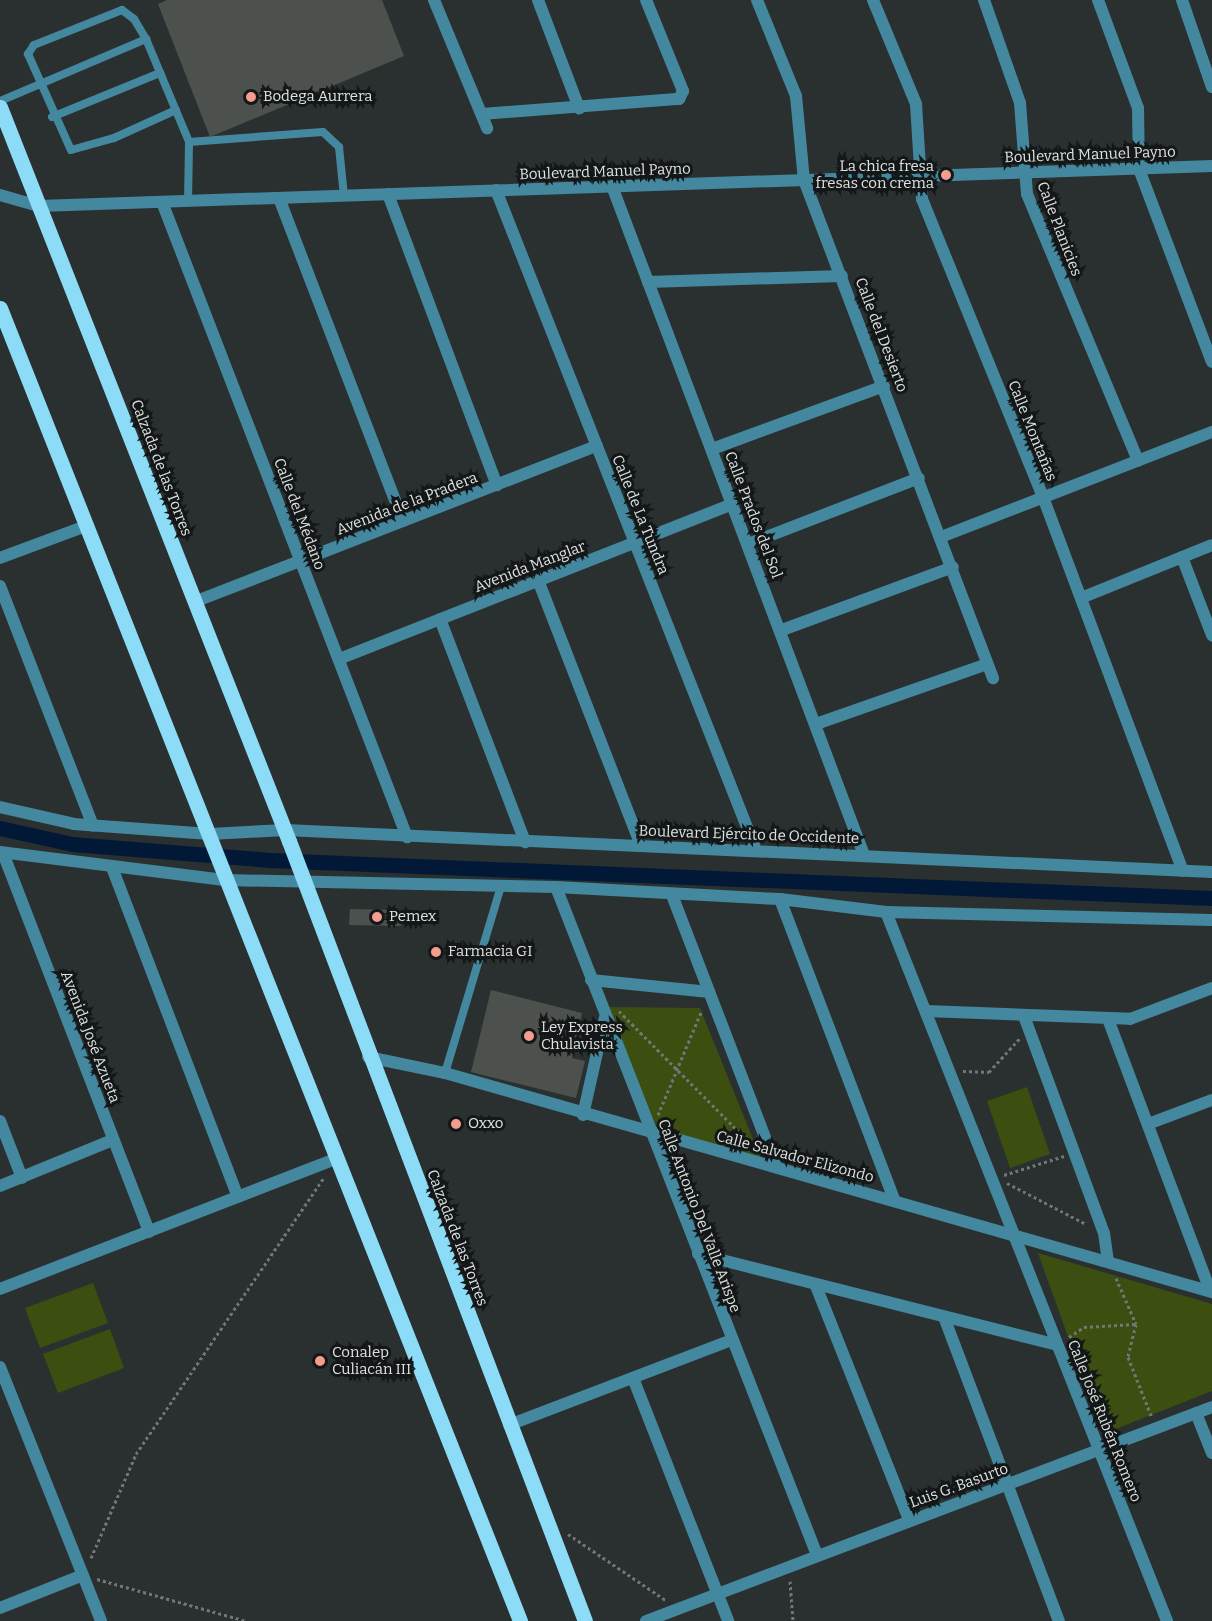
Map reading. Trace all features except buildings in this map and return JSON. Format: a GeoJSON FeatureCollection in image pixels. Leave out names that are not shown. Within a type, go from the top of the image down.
{"type":"FeatureCollection","features":[{"type":"Feature","properties":{"kind":"main road","name":"Calzada de las Torres"},"geometry":{"type":"LineString","coordinates":[[0,107],[287,836],[368,1057],[585,1621]]}},
{"type":"Feature","properties":{"kind":"main road"},"geometry":{"type":"LineString","coordinates":[[0,308],[520,1621]]}},
{"type":"Feature","properties":{"kind":"street"},"geometry":{"type":"LineString","coordinates":[[434,0],[487,128]]}},
{"type":"Feature","properties":{"kind":"street"},"geometry":{"type":"LineString","coordinates":[[538,0],[579,108]]}},
{"type":"Feature","properties":{"kind":"street"},"geometry":{"type":"LineString","coordinates":[[482,114],[679,99],[683,91],[646,0]]}},
{"type":"Feature","properties":{"kind":"street","name":"Calle del Desierto"},"geometry":{"type":"LineString","coordinates":[[757,0],[796,96],[804,180],[993,678]]}},
{"type":"Feature","properties":{"kind":"street","name":"Calle Montañas"},"geometry":{"type":"LineString","coordinates":[[873,0],[916,104],[922,199],[1043,497],[1183,871]]}},
{"type":"Feature","properties":{"kind":"street","name":"Calle Planicies"},"geometry":{"type":"LineString","coordinates":[[984,0],[1020,103],[1022,172],[1138,461]]}},
{"type":"Feature","properties":{"kind":"street"},"geometry":{"type":"LineString","coordinates":[[1098,0],[1138,108],[1139,169],[1212,362]]}},
{"type":"Feature","properties":{"kind":"street"},"geometry":{"type":"LineString","coordinates":[[1182,0],[1212,87]]}},
{"type":"Feature","properties":{"kind":"street","name":"Boulevard Manuel Payno"},"geometry":{"type":"LineString","coordinates":[[0,195],[39,206],[1212,166]]}},
{"type":"Feature","properties":{"kind":"street","name":"Calle Prados del Sol"},"geometry":{"type":"LineString","coordinates":[[612,186],[782,630],[864,855]]}},
{"type":"Feature","properties":{"kind":"street","name":"Calle de La Tundra"},"geometry":{"type":"LineString","coordinates":[[496,190],[756,850]]}},
{"type":"Feature","properties":{"kind":"street"},"geometry":{"type":"LineString","coordinates":[[388,194],[497,485]]}},
{"type":"Feature","properties":{"kind":"street"},"geometry":{"type":"LineString","coordinates":[[279,198],[404,521]]}},
{"type":"Feature","properties":{"kind":"street","name":"Calle del Médano"},"geometry":{"type":"LineString","coordinates":[[162,202],[407,837]]}},
{"type":"Feature","properties":{"kind":"street"},"geometry":{"type":"LineString","coordinates":[[648,282],[842,276]]}},
{"type":"Feature","properties":{"kind":"street"},"geometry":{"type":"LineString","coordinates":[[712,449],[884,386]]}},
{"type":"Feature","properties":{"kind":"street"},"geometry":{"type":"LineString","coordinates":[[941,537],[1212,432]]}},
{"type":"Feature","properties":{"kind":"street","name":"Avenida de la Pradera"},"geometry":{"type":"LineString","coordinates":[[194,602],[597,446]]}},
{"type":"Feature","properties":{"kind":"street"},"geometry":{"type":"LineString","coordinates":[[748,544],[919,478]]}},
{"type":"Feature","properties":{"kind":"street","name":"Avenida Manglar"},"geometry":{"type":"LineString","coordinates":[[339,659],[732,504]]}},
{"type":"Feature","properties":{"kind":"street"},"geometry":{"type":"LineString","coordinates":[[0,558],[86,526]]}},
{"type":"Feature","properties":{"kind":"street"},"geometry":{"type":"LineString","coordinates":[[1081,598],[1212,545]]}},
{"type":"Feature","properties":{"kind":"street"},"geometry":{"type":"LineString","coordinates":[[1182,557],[1212,635]]}},
{"type":"Feature","properties":{"kind":"street"},"geometry":{"type":"LineString","coordinates":[[782,630],[952,567]]}},
{"type":"Feature","properties":{"kind":"street"},"geometry":{"type":"LineString","coordinates":[[538,580],[641,845]]}},
{"type":"Feature","properties":{"kind":"street"},"geometry":{"type":"LineString","coordinates":[[0,586],[93,826]]}},
{"type":"Feature","properties":{"kind":"street"},"geometry":{"type":"LineString","coordinates":[[440,619],[525,842]]}},
{"type":"Feature","properties":{"kind":"street"},"geometry":{"type":"LineString","coordinates":[[816,724],[987,664]]}},
{"type":"Feature","properties":{"kind":"street","name":"Boulevard Ejército de Occidente"},"geometry":{"type":"LineString","coordinates":[[0,807],[93,826],[211,839],[287,836],[407,837],[641,845],[1212,872]]}},
{"type":"Feature","properties":{"kind":"street"},"geometry":{"type":"LineString","coordinates":[[1,853],[113,870],[226,880],[301,873],[672,895],[780,898],[886,912],[1212,920]]}},
{"type":"Feature","properties":{"kind":"street","name":"Avenida José Azueta"},"geometry":{"type":"LineString","coordinates":[[1,853],[149,1232]]}},
{"type":"Feature","properties":{"kind":"street"},"geometry":{"type":"LineString","coordinates":[[113,870],[238,1197]]}},
{"type":"Feature","properties":{"kind":"street","name":"Calle Antonio Del Valle Arispe"},"geometry":{"type":"LineString","coordinates":[[556,887],[817,1555]]}},
{"type":"Feature","properties":{"kind":"street"},"geometry":{"type":"LineString","coordinates":[[672,895],[777,1168]]}},
{"type":"Feature","properties":{"kind":"street"},"geometry":{"type":"LineString","coordinates":[[780,898],[894,1198]]}},
{"type":"Feature","properties":{"kind":"street","name":"Calle José Rubén Romero"},"geometry":{"type":"LineString","coordinates":[[886,912],[1167,1621]]}},
{"type":"Feature","properties":{"kind":"street"},"geometry":{"type":"LineString","coordinates":[[591,980],[710,992]]}},
{"type":"Feature","properties":{"kind":"street"},"geometry":{"type":"LineString","coordinates":[[926,1011],[1108,1018],[1148,1014],[1212,988]]}},
{"type":"Feature","properties":{"kind":"street"},"geometry":{"type":"LineString","coordinates":[[1024,1016],[1104,1233],[1108,1262]]}},
{"type":"Feature","properties":{"kind":"street"},"geometry":{"type":"LineString","coordinates":[[583,1114],[605,1017]]}},
{"type":"Feature","properties":{"kind":"street"},"geometry":{"type":"LineString","coordinates":[[1108,1018],[1211,1291]]}},
{"type":"Feature","properties":{"kind":"street","name":"Calle Salvador Elizondo"},"geometry":{"type":"LineString","coordinates":[[368,1057],[445,1073],[651,1133],[894,1198],[1211,1291]]}},
{"type":"Feature","properties":{"kind":"street"},"geometry":{"type":"LineString","coordinates":[[1148,1124],[1212,1100]]}},
{"type":"Feature","properties":{"kind":"street"},"geometry":{"type":"LineString","coordinates":[[0,1121],[22,1178]]}},
{"type":"Feature","properties":{"kind":"street"},"geometry":{"type":"LineString","coordinates":[[0,1186],[114,1140]]}},
{"type":"Feature","properties":{"kind":"street"},"geometry":{"type":"LineString","coordinates":[[0,1289],[336,1159]]}},
{"type":"Feature","properties":{"kind":"street"},"geometry":{"type":"LineString","coordinates":[[698,1254],[816,1286],[1057,1345]]}},
{"type":"Feature","properties":{"kind":"street"},"geometry":{"type":"LineString","coordinates":[[816,1286],[909,1520]]}},
{"type":"Feature","properties":{"kind":"street"},"geometry":{"type":"LineString","coordinates":[[944,1317],[1059,1621]]}},
{"type":"Feature","properties":{"kind":"street"},"geometry":{"type":"LineString","coordinates":[[509,1425],[732,1340]]}},
{"type":"Feature","properties":{"kind":"street"},"geometry":{"type":"LineString","coordinates":[[0,1367],[100,1621]]}},
{"type":"Feature","properties":{"kind":"street"},"geometry":{"type":"LineString","coordinates":[[633,1378],[728,1621]]}},
{"type":"Feature","properties":{"kind":"street","name":"Luis G. Basurto"},"geometry":{"type":"LineString","coordinates":[[646,1621],[788,1565],[1212,1407]]}},
{"type":"Feature","properties":{"kind":"street"},"geometry":{"type":"LineString","coordinates":[[1196,1413],[1212,1453]]}},
{"type":"Feature","properties":{"kind":"street"},"geometry":{"type":"LineString","coordinates":[[0,1608],[83,1575]]}},
{"type":"Feature","properties":{"kind":"lane"},"geometry":{"type":"LineString","coordinates":[[176,110],[114,138],[71,150],[52,117],[39,83],[30,47],[122,10],[130,14],[146,39],[176,110],[189,142],[188,201]]}},
{"type":"Feature","properties":{"kind":"lane"},"geometry":{"type":"LineString","coordinates":[[0,101],[146,39]]}},
{"type":"Feature","properties":{"kind":"lane"},"geometry":{"type":"LineString","coordinates":[[52,117],[160,73]]}},
{"type":"Feature","properties":{"kind":"lane"},"geometry":{"type":"LineString","coordinates":[[189,142],[323,132],[339,147],[344,196]]}},
{"type":"Feature","properties":{"kind":"lane"},"geometry":{"type":"LineString","coordinates":[[445,1073],[501,886]]}},
{"type":"Feature","properties":{"kind":"path"},"geometry":{"type":"LineString","coordinates":[[651,1133],[710,992]]}},
{"type":"Feature","properties":{"kind":"path"},"geometry":{"type":"LineString","coordinates":[[614,1006],[676,1073],[777,1168]]}},
{"type":"Feature","properties":{"kind":"path"},"geometry":{"type":"LineString","coordinates":[[949,1070],[989,1072],[1028,1028]]}},
{"type":"Feature","properties":{"kind":"path"},"geometry":{"type":"LineString","coordinates":[[1074,1153],[996,1178],[1104,1233]]}},
{"type":"Feature","properties":{"kind":"path"},"geometry":{"type":"LineString","coordinates":[[246,1621],[83,1575],[136,1454],[336,1159]]}},
{"type":"Feature","properties":{"kind":"path"},"geometry":{"type":"LineString","coordinates":[[1108,1262],[1136,1324],[1128,1357],[1156,1428]]}},
{"type":"Feature","properties":{"kind":"path"},"geometry":{"type":"LineString","coordinates":[[1057,1345],[1084,1327],[1136,1324]]}},
{"type":"Feature","properties":{"kind":"path"},"geometry":{"type":"LineString","coordinates":[[545,1518],[678,1609]]}},
{"type":"Feature","properties":{"kind":"path"},"geometry":{"type":"LineString","coordinates":[[788,1565],[793,1621]]}},
{"type":"Feature","properties":{"kind":"green space"},"geometry":{"type":"Polygon","coordinates":[[[608,1007],[700,1008],[761,1159],[658,1131],[608,1007]]]}},
{"type":"Feature","properties":{"kind":"green space"},"geometry":{"type":"Polygon","coordinates":[[[1027,1087],[1050,1154],[1010,1168],[987,1101],[1027,1087]]]}},
{"type":"Feature","properties":{"kind":"green space"},"geometry":{"type":"Polygon","coordinates":[[[1038,1253],[1212,1304],[1212,1391],[1103,1434],[1038,1253]]]}},
{"type":"Feature","properties":{"kind":"green space"},"geometry":{"type":"Polygon","coordinates":[[[93,1283],[108,1323],[40,1348],[25,1308],[93,1283]]]}},
{"type":"Feature","properties":{"kind":"green space"},"geometry":{"type":"Polygon","coordinates":[[[110,1329],[124,1368],[58,1393],[43,1354],[110,1329]]]}},
{"type":"Feature","properties":{"kind":"waterway"},"geometry":{"type":"LineString","coordinates":[[0,828],[72,844],[269,860],[1212,898]]}},
{"type":"Feature","properties":{"kind":"place","name":"Bodega Aurrera"},"geometry":{"type":"Point","coordinates":[251,97]}},
{"type":"Feature","properties":{"kind":"place","name":"La chica fresa fresas con crema"},"geometry":{"type":"Point","coordinates":[946,175]}},
{"type":"Feature","properties":{"kind":"place","name":"Pemex"},"geometry":{"type":"Point","coordinates":[377,917]}},
{"type":"Feature","properties":{"kind":"place","name":"Farmacia GI"},"geometry":{"type":"Point","coordinates":[436,952]}},
{"type":"Feature","properties":{"kind":"place","name":"Ley Express Chulavista"},"geometry":{"type":"Point","coordinates":[529,1036]}},
{"type":"Feature","properties":{"kind":"place","name":"Oxxo"},"geometry":{"type":"Point","coordinates":[456,1124]}},
{"type":"Feature","properties":{"kind":"place","name":"Conalep Culiacán III"},"geometry":{"type":"Point","coordinates":[320,1361]}}]}
